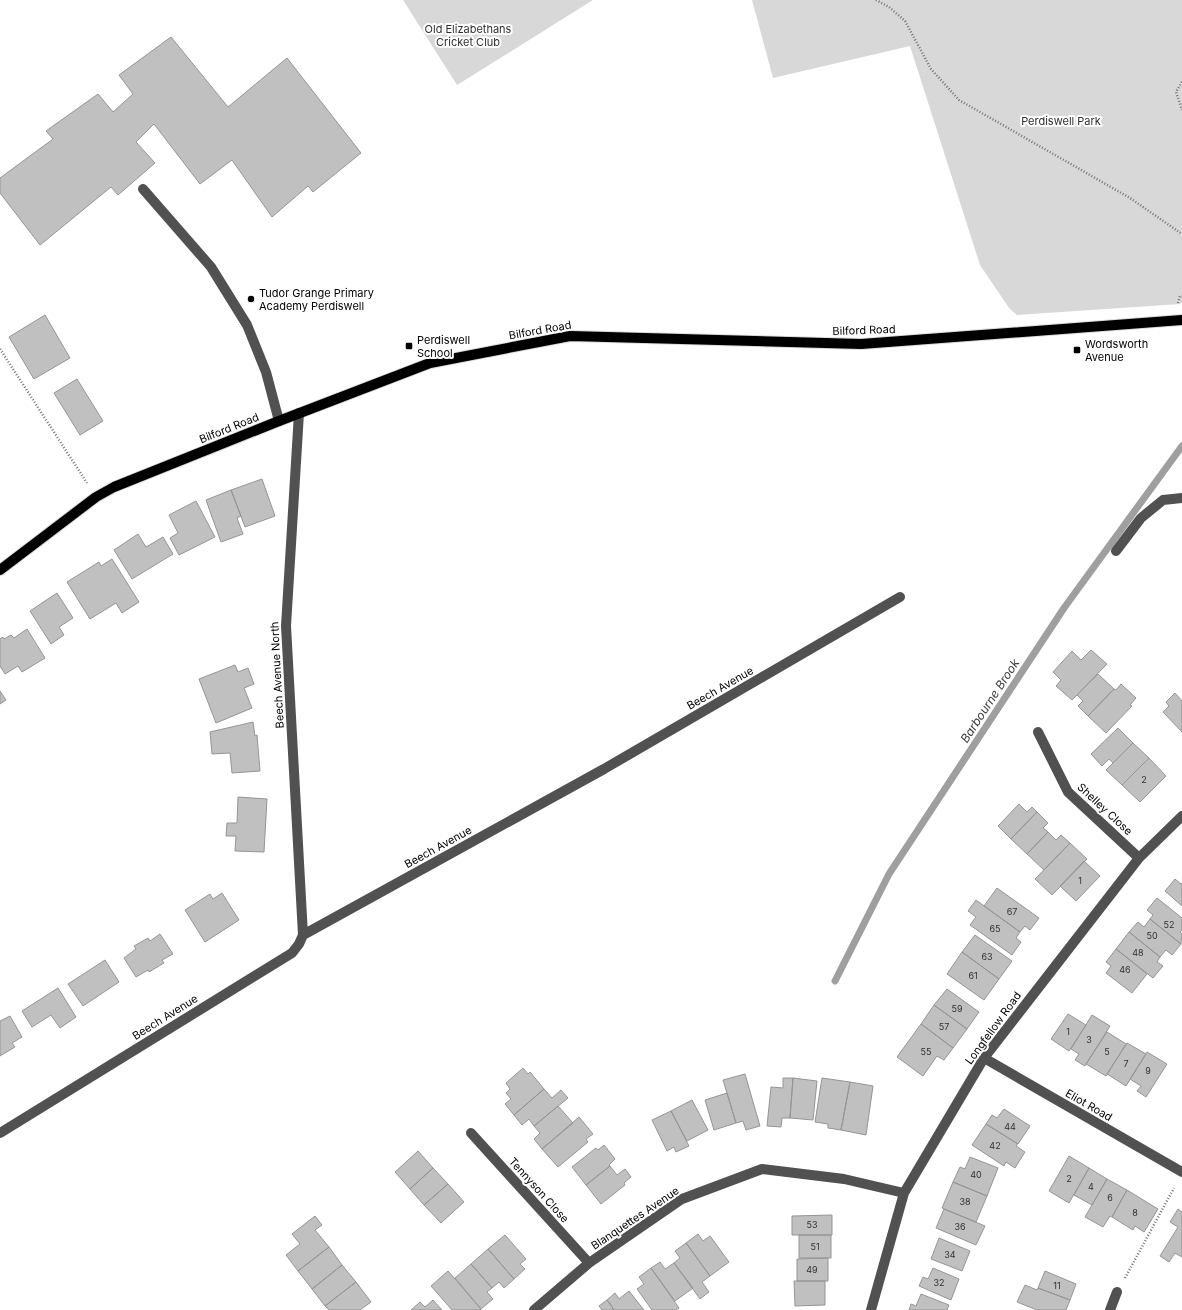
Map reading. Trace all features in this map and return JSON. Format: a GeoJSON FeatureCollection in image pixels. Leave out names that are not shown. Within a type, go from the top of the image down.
{"type":"FeatureCollection","features":[{"type":"Feature","properties":{"kind":"main road","name":"Bilford Road"},"geometry":{"type":"LineString","coordinates":[[0,570],[96,497],[114,487],[278,421],[430,363],[570,336],[861,344],[1182,320]]}},
{"type":"Feature","properties":{"kind":"street"},"geometry":{"type":"LineString","coordinates":[[143,189],[211,267],[248,325],[266,372],[278,421]]}},
{"type":"Feature","properties":{"kind":"street","name":"Beech Avenue North"},"geometry":{"type":"LineString","coordinates":[[299,414],[286,626],[303,935]]}},
{"type":"Feature","properties":{"kind":"street"},"geometry":{"type":"LineString","coordinates":[[1116,551],[1141,518],[1163,500],[1182,498]]}},
{"type":"Feature","properties":{"kind":"street","name":"Beech Avenue"},"geometry":{"type":"LineString","coordinates":[[0,1134],[292,953],[299,944],[303,935],[604,769],[900,597]]}},
{"type":"Feature","properties":{"kind":"street","name":"Shelley Close"},"geometry":{"type":"LineString","coordinates":[[1038,732],[1068,792],[1139,858]]}},
{"type":"Feature","properties":{"kind":"street","name":"Longfellow Road"},"geometry":{"type":"LineString","coordinates":[[871,1310],[904,1193],[984,1058],[1139,858],[1182,816]]}},
{"type":"Feature","properties":{"kind":"street","name":"Eliot Road"},"geometry":{"type":"LineString","coordinates":[[984,1058],[1182,1172]]}},
{"type":"Feature","properties":{"kind":"street","name":"Tennyson Close"},"geometry":{"type":"LineString","coordinates":[[471,1133],[589,1263]]}},
{"type":"Feature","properties":{"kind":"street","name":"Blanquettes Avenue"},"geometry":{"type":"LineString","coordinates":[[534,1310],[589,1263],[682,1199],[762,1170],[844,1179],[904,1193]]}},
{"type":"Feature","properties":{"kind":"street"},"geometry":{"type":"LineString","coordinates":[[1110,1310],[1117,1292]]}},
{"type":"Feature","properties":{"kind":"path"},"geometry":{"type":"LineString","coordinates":[[876,0],[889,7],[905,21],[931,69],[959,100],[1130,198],[1182,234]]}},
{"type":"Feature","properties":{"kind":"path"},"geometry":{"type":"LineString","coordinates":[[1182,82],[1176,92],[1182,110]]}},
{"type":"Feature","properties":{"kind":"path"},"geometry":{"type":"LineString","coordinates":[[0,349],[96,497]]}},
{"type":"Feature","properties":{"kind":"path"},"geometry":{"type":"LineString","coordinates":[[1117,1292],[1174,1188]]}},
{"type":"Feature","properties":{"kind":"green space","name":"Old Elizabethans Cricket Club"},"geometry":{"type":"Polygon","coordinates":[[[403,0],[593,0],[457,85],[403,0]]]}},
{"type":"Feature","properties":{"kind":"green space","name":"Perdiswell Park"},"geometry":{"type":"Polygon","coordinates":[[[752,0],[1182,0],[1182,302],[1180,304],[1017,315],[1009,308],[980,265],[910,46],[773,78],[752,0]]]}},
{"type":"Feature","properties":{"kind":"building"},"geometry":{"type":"Polygon","coordinates":[[[171,37],[228,107],[287,58],[361,153],[313,192],[308,186],[272,217],[232,160],[200,184],[154,124],[136,142],[155,163],[118,195],[111,187],[40,245],[0,193],[0,178],[53,139],[46,131],[98,94],[113,112],[133,94],[119,75],[171,37]]]}},
{"type":"Feature","properties":{"kind":"building"},"geometry":{"type":"Polygon","coordinates":[[[45,315],[70,358],[34,379],[9,337],[45,315]]]}},
{"type":"Feature","properties":{"kind":"building"},"geometry":{"type":"Polygon","coordinates":[[[77,379],[103,421],[80,435],[54,393],[77,379]]]}},
{"type":"Feature","properties":{"kind":"building"},"geometry":{"type":"Polygon","coordinates":[[[262,479],[275,516],[245,527],[231,490],[262,479]]]}},
{"type":"Feature","properties":{"kind":"building"},"geometry":{"type":"Polygon","coordinates":[[[231,490],[241,516],[237,518],[243,534],[221,542],[206,500],[231,490]]]}},
{"type":"Feature","properties":{"kind":"building"},"geometry":{"type":"Polygon","coordinates":[[[196,501],[215,537],[179,555],[170,538],[178,533],[169,515],[196,501]]]}},
{"type":"Feature","properties":{"kind":"building"},"geometry":{"type":"Polygon","coordinates":[[[138,534],[146,547],[163,537],[173,554],[132,579],[114,550],[138,534]]]}},
{"type":"Feature","properties":{"kind":"building"},"geometry":{"type":"Polygon","coordinates":[[[112,559],[139,602],[122,613],[116,603],[90,619],[67,582],[99,562],[101,566],[112,559]]]}},
{"type":"Feature","properties":{"kind":"building"},"geometry":{"type":"Polygon","coordinates":[[[57,593],[73,618],[59,627],[64,635],[51,644],[30,611],[57,593]]]}},
{"type":"Feature","properties":{"kind":"building"},"geometry":{"type":"Polygon","coordinates":[[[27,629],[45,658],[22,672],[18,666],[5,674],[0,666],[0,639],[3,637],[4,639],[11,635],[14,638],[27,629]]]}},
{"type":"Feature","properties":{"kind":"building"},"geometry":{"type":"Polygon","coordinates":[[[1091,650],[1107,664],[1072,700],[1056,686],[1061,680],[1053,672],[1072,651],[1081,660],[1091,650]]]}},
{"type":"Feature","properties":{"kind":"building"},"geometry":{"type":"Polygon","coordinates":[[[235,665],[238,672],[248,668],[254,684],[244,688],[252,708],[216,723],[199,679],[235,665]]]}},
{"type":"Feature","properties":{"kind":"building"},"geometry":{"type":"Polygon","coordinates":[[[1098,674],[1114,689],[1088,716],[1078,706],[1083,701],[1077,695],[1098,674]]]}},
{"type":"Feature","properties":{"kind":"building"},"geometry":{"type":"Polygon","coordinates":[[[1121,684],[1136,698],[1130,705],[1132,706],[1106,733],[1088,716],[1114,689],[1116,690],[1121,684]]]}},
{"type":"Feature","properties":{"kind":"building"},"geometry":{"type":"Polygon","coordinates":[[[0,691],[6,700],[0,704],[0,691]]]}},
{"type":"Feature","properties":{"kind":"building"},"geometry":{"type":"Polygon","coordinates":[[[1175,693],[1182,701],[1182,732],[1163,712],[1169,706],[1166,702],[1175,693]]]}},
{"type":"Feature","properties":{"kind":"building"},"geometry":{"type":"Polygon","coordinates":[[[253,722],[255,736],[257,735],[260,771],[232,773],[230,753],[212,754],[210,732],[253,722]]]}},
{"type":"Feature","properties":{"kind":"building"},"geometry":{"type":"Polygon","coordinates":[[[1118,728],[1133,743],[1113,763],[1109,759],[1102,766],[1091,754],[1118,728]]]}},
{"type":"Feature","properties":{"kind":"building"},"geometry":{"type":"Polygon","coordinates":[[[1133,743],[1149,758],[1122,785],[1106,770],[1133,743]]]}},
{"type":"Feature","properties":{"kind":"building"},"geometry":{"type":"Polygon","coordinates":[[[1149,758],[1166,776],[1140,802],[1122,785],[1149,758]]]}},
{"type":"Feature","properties":{"kind":"building"},"geometry":{"type":"Polygon","coordinates":[[[238,797],[267,799],[264,852],[235,851],[236,836],[226,836],[227,823],[237,823],[238,797]]]}},
{"type":"Feature","properties":{"kind":"building"},"geometry":{"type":"Polygon","coordinates":[[[1019,804],[1027,812],[1032,807],[1037,812],[1011,839],[998,826],[1019,804]]]}},
{"type":"Feature","properties":{"kind":"building"},"geometry":{"type":"Polygon","coordinates":[[[1037,812],[1048,823],[1043,828],[1048,832],[1027,854],[1011,839],[1037,812]]]}},
{"type":"Feature","properties":{"kind":"building"},"geometry":{"type":"Polygon","coordinates":[[[1048,832],[1056,840],[1061,835],[1070,843],[1044,870],[1027,854],[1048,832]]]}},
{"type":"Feature","properties":{"kind":"building"},"geometry":{"type":"Polygon","coordinates":[[[1070,843],[1087,859],[1052,895],[1035,879],[1070,843]]]}},
{"type":"Feature","properties":{"kind":"building"},"geometry":{"type":"Polygon","coordinates":[[[1084,861],[1100,876],[1076,901],[1060,886],[1084,861]]]}},
{"type":"Feature","properties":{"kind":"building"},"geometry":{"type":"Polygon","coordinates":[[[1175,879],[1181,884],[1182,883],[1182,906],[1165,891],[1175,879]]]}},
{"type":"Feature","properties":{"kind":"building"},"geometry":{"type":"Polygon","coordinates":[[[997,888],[1039,918],[1030,930],[1025,926],[1020,932],[984,906],[997,888]]]}},
{"type":"Feature","properties":{"kind":"building"},"geometry":{"type":"Polygon","coordinates":[[[222,893],[239,920],[205,942],[185,910],[210,894],[213,899],[222,893]]]}},
{"type":"Feature","properties":{"kind":"building"},"geometry":{"type":"Polygon","coordinates":[[[1157,898],[1182,918],[1182,930],[1180,932],[1182,934],[1181,944],[1150,919],[1153,915],[1147,910],[1157,898]]]}},
{"type":"Feature","properties":{"kind":"building"},"geometry":{"type":"Polygon","coordinates":[[[976,900],[1020,932],[1016,938],[1021,942],[1012,955],[970,925],[976,917],[968,911],[976,900]]]}},
{"type":"Feature","properties":{"kind":"building"},"geometry":{"type":"Polygon","coordinates":[[[1150,919],[1181,944],[1172,955],[1166,950],[1160,957],[1129,932],[1138,922],[1144,927],[1150,919]]]}},
{"type":"Feature","properties":{"kind":"building"},"geometry":{"type":"Polygon","coordinates":[[[1129,932],[1160,957],[1157,962],[1163,966],[1153,978],[1116,949],[1129,932]]]}},
{"type":"Feature","properties":{"kind":"building"},"geometry":{"type":"Polygon","coordinates":[[[160,934],[173,954],[162,960],[164,963],[149,972],[148,970],[136,977],[124,958],[136,949],[134,946],[148,938],[150,941],[160,934]]]}},
{"type":"Feature","properties":{"kind":"building"},"geometry":{"type":"Polygon","coordinates":[[[975,935],[1012,961],[999,979],[962,952],[975,935]]]}},
{"type":"Feature","properties":{"kind":"building"},"geometry":{"type":"Polygon","coordinates":[[[1116,949],[1147,974],[1132,993],[1106,973],[1111,966],[1106,962],[1116,949]]]}},
{"type":"Feature","properties":{"kind":"building"},"geometry":{"type":"Polygon","coordinates":[[[962,952],[999,979],[984,1000],[947,974],[962,952]]]}},
{"type":"Feature","properties":{"kind":"building"},"geometry":{"type":"Polygon","coordinates":[[[105,960],[119,982],[83,1006],[68,984],[105,960]]]}},
{"type":"Feature","properties":{"kind":"building"},"geometry":{"type":"Polygon","coordinates":[[[58,988],[76,1017],[60,1028],[51,1015],[32,1027],[22,1011],[58,988]]]}},
{"type":"Feature","properties":{"kind":"building"},"geometry":{"type":"Polygon","coordinates":[[[947,989],[979,1012],[967,1029],[934,1005],[947,989]]]}},
{"type":"Feature","properties":{"kind":"building"},"geometry":{"type":"Polygon","coordinates":[[[934,1005],[967,1029],[953,1048],[921,1024],[934,1005]]]}},
{"type":"Feature","properties":{"kind":"building"},"geometry":{"type":"Polygon","coordinates":[[[1068,1014],[1086,1025],[1069,1051],[1051,1039],[1068,1014]]]}},
{"type":"Feature","properties":{"kind":"building"},"geometry":{"type":"Polygon","coordinates":[[[1092,1015],[1110,1026],[1085,1066],[1075,1060],[1079,1054],[1071,1049],[1092,1015]]]}},
{"type":"Feature","properties":{"kind":"building"},"geometry":{"type":"Polygon","coordinates":[[[10,1016],[22,1037],[12,1043],[15,1047],[0,1056],[0,1021],[10,1016]]]}},
{"type":"Feature","properties":{"kind":"building"},"geometry":{"type":"Polygon","coordinates":[[[921,1024],[953,1048],[944,1060],[937,1056],[923,1076],[897,1057],[921,1024]]]}},
{"type":"Feature","properties":{"kind":"building"},"geometry":{"type":"Polygon","coordinates":[[[1107,1032],[1126,1044],[1106,1076],[1086,1064],[1107,1032]]]}},
{"type":"Feature","properties":{"kind":"building"},"geometry":{"type":"Polygon","coordinates":[[[1127,1043],[1146,1054],[1126,1086],[1107,1074],[1127,1043]]]}},
{"type":"Feature","properties":{"kind":"building"},"geometry":{"type":"Polygon","coordinates":[[[1147,1052],[1167,1064],[1146,1097],[1137,1091],[1141,1086],[1130,1079],[1147,1052]]]}},
{"type":"Feature","properties":{"kind":"building"},"geometry":{"type":"Polygon","coordinates":[[[523,1068],[528,1074],[530,1072],[544,1089],[514,1115],[505,1104],[511,1099],[506,1093],[510,1089],[506,1083],[523,1068]]]}},
{"type":"Feature","properties":{"kind":"building"},"geometry":{"type":"Polygon","coordinates":[[[745,1074],[760,1126],[746,1130],[743,1121],[736,1123],[723,1080],[745,1074]]]}},
{"type":"Feature","properties":{"kind":"building"},"geometry":{"type":"Polygon","coordinates":[[[783,1078],[793,1078],[790,1118],[782,1118],[781,1127],[767,1126],[771,1087],[783,1088],[783,1078]]]}},
{"type":"Feature","properties":{"kind":"building"},"geometry":{"type":"Polygon","coordinates":[[[793,1078],[817,1081],[813,1120],[790,1118],[793,1078]]]}},
{"type":"Feature","properties":{"kind":"building"},"geometry":{"type":"Polygon","coordinates":[[[822,1078],[850,1082],[841,1130],[828,1128],[828,1124],[815,1122],[822,1078]]]}},
{"type":"Feature","properties":{"kind":"building"},"geometry":{"type":"Polygon","coordinates":[[[850,1082],[873,1086],[866,1135],[841,1130],[850,1082]]]}},
{"type":"Feature","properties":{"kind":"building"},"geometry":{"type":"Polygon","coordinates":[[[544,1089],[552,1098],[561,1090],[568,1098],[534,1126],[529,1119],[522,1125],[514,1115],[544,1089]]]}},
{"type":"Feature","properties":{"kind":"building"},"geometry":{"type":"Polygon","coordinates":[[[727,1093],[736,1123],[714,1130],[705,1100],[727,1093]]]}},
{"type":"Feature","properties":{"kind":"building"},"geometry":{"type":"Polygon","coordinates":[[[692,1100],[708,1130],[687,1141],[671,1111],[692,1100]]]}},
{"type":"Feature","properties":{"kind":"building"},"geometry":{"type":"Polygon","coordinates":[[[558,1106],[573,1123],[542,1149],[534,1139],[540,1133],[534,1126],[558,1106]]]}},
{"type":"Feature","properties":{"kind":"building"},"geometry":{"type":"Polygon","coordinates":[[[1004,1109],[1030,1126],[1018,1144],[986,1124],[992,1115],[997,1118],[1004,1109]]]}},
{"type":"Feature","properties":{"kind":"building"},"geometry":{"type":"Polygon","coordinates":[[[671,1111],[689,1146],[676,1152],[674,1147],[667,1151],[652,1120],[671,1111]]]}},
{"type":"Feature","properties":{"kind":"building"},"geometry":{"type":"Polygon","coordinates":[[[579,1117],[593,1134],[586,1139],[588,1142],[558,1167],[542,1149],[579,1117]]]}},
{"type":"Feature","properties":{"kind":"building"},"geometry":{"type":"Polygon","coordinates":[[[986,1124],[1018,1144],[1016,1146],[1025,1152],[1015,1168],[1006,1162],[1004,1166],[972,1145],[986,1124]]]}},
{"type":"Feature","properties":{"kind":"building"},"geometry":{"type":"Polygon","coordinates":[[[604,1145],[615,1159],[609,1165],[610,1166],[586,1185],[572,1167],[596,1148],[598,1150],[604,1145]]]}},
{"type":"Feature","properties":{"kind":"building"},"geometry":{"type":"Polygon","coordinates":[[[418,1151],[433,1168],[410,1189],[395,1172],[418,1151]]]}},
{"type":"Feature","properties":{"kind":"building"},"geometry":{"type":"Polygon","coordinates":[[[1069,1156],[1089,1168],[1069,1203],[1049,1191],[1069,1156]]]}},
{"type":"Feature","properties":{"kind":"building"},"geometry":{"type":"Polygon","coordinates":[[[970,1157],[998,1168],[987,1196],[953,1182],[960,1167],[965,1169],[970,1157]]]}},
{"type":"Feature","properties":{"kind":"building"},"geometry":{"type":"Polygon","coordinates":[[[610,1166],[617,1175],[625,1169],[631,1177],[624,1183],[625,1185],[601,1204],[586,1185],[610,1166]]]}},
{"type":"Feature","properties":{"kind":"building"},"geometry":{"type":"Polygon","coordinates":[[[433,1168],[448,1184],[424,1205],[410,1189],[433,1168]]]}},
{"type":"Feature","properties":{"kind":"building"},"geometry":{"type":"Polygon","coordinates":[[[1089,1168],[1107,1179],[1092,1205],[1074,1195],[1089,1168]]]}},
{"type":"Feature","properties":{"kind":"building"},"geometry":{"type":"Polygon","coordinates":[[[1107,1179],[1127,1190],[1112,1217],[1110,1216],[1103,1227],[1085,1217],[1107,1179]]]}},
{"type":"Feature","properties":{"kind":"building"},"geometry":{"type":"Polygon","coordinates":[[[953,1182],[987,1196],[976,1222],[942,1208],[953,1182]]]}},
{"type":"Feature","properties":{"kind":"building"},"geometry":{"type":"Polygon","coordinates":[[[448,1184],[464,1202],[441,1223],[424,1205],[448,1184]]]}},
{"type":"Feature","properties":{"kind":"building"},"geometry":{"type":"Polygon","coordinates":[[[1127,1190],[1158,1209],[1144,1232],[1135,1226],[1133,1230],[1112,1217],[1127,1190]]]}},
{"type":"Feature","properties":{"kind":"building"},"geometry":{"type":"Polygon","coordinates":[[[944,1209],[985,1226],[976,1245],[936,1228],[944,1209]]]}},
{"type":"Feature","properties":{"kind":"building"},"geometry":{"type":"Polygon","coordinates":[[[1178,1209],[1182,1212],[1182,1257],[1175,1253],[1169,1262],[1160,1256],[1178,1227],[1170,1222],[1178,1209]]]}},
{"type":"Feature","properties":{"kind":"building"},"geometry":{"type":"Polygon","coordinates":[[[832,1215],[832,1235],[792,1235],[792,1216],[832,1215]]]}},
{"type":"Feature","properties":{"kind":"building"},"geometry":{"type":"Polygon","coordinates":[[[315,1216],[322,1225],[315,1230],[329,1247],[298,1271],[286,1255],[300,1244],[292,1234],[315,1216]]]}},
{"type":"Feature","properties":{"kind":"building"},"geometry":{"type":"Polygon","coordinates":[[[698,1234],[703,1241],[710,1236],[729,1262],[710,1276],[686,1243],[698,1234]]]}},
{"type":"Feature","properties":{"kind":"building"},"geometry":{"type":"Polygon","coordinates":[[[505,1235],[526,1259],[520,1264],[525,1269],[514,1279],[488,1249],[505,1235]]]}},
{"type":"Feature","properties":{"kind":"building"},"geometry":{"type":"Polygon","coordinates":[[[799,1235],[831,1235],[831,1258],[799,1258],[799,1235]]]}},
{"type":"Feature","properties":{"kind":"building"},"geometry":{"type":"Polygon","coordinates":[[[939,1238],[970,1251],[962,1271],[931,1259],[939,1238]]]}},
{"type":"Feature","properties":{"kind":"building"},"geometry":{"type":"Polygon","coordinates":[[[686,1243],[710,1276],[702,1282],[709,1292],[700,1299],[674,1263],[680,1258],[675,1251],[686,1243]]]}},
{"type":"Feature","properties":{"kind":"building"},"geometry":{"type":"Polygon","coordinates":[[[329,1247],[342,1265],[312,1289],[298,1271],[329,1247]]]}},
{"type":"Feature","properties":{"kind":"building"},"geometry":{"type":"Polygon","coordinates":[[[488,1249],[514,1279],[504,1288],[499,1282],[492,1288],[471,1264],[488,1249]]]}},
{"type":"Feature","properties":{"kind":"building"},"geometry":{"type":"Polygon","coordinates":[[[828,1258],[828,1281],[797,1281],[797,1259],[828,1258]]]}},
{"type":"Feature","properties":{"kind":"building"},"geometry":{"type":"Polygon","coordinates":[[[660,1262],[665,1269],[674,1263],[693,1288],[675,1301],[651,1268],[660,1262]]]}},
{"type":"Feature","properties":{"kind":"building"},"geometry":{"type":"Polygon","coordinates":[[[471,1264],[492,1288],[487,1292],[493,1299],[481,1309],[455,1278],[471,1264]]]}},
{"type":"Feature","properties":{"kind":"building"},"geometry":{"type":"Polygon","coordinates":[[[342,1265],[356,1282],[325,1306],[312,1289],[342,1265]]]}},
{"type":"Feature","properties":{"kind":"building"},"geometry":{"type":"Polygon","coordinates":[[[651,1268],[679,1308],[676,1310],[652,1310],[637,1289],[644,1284],[639,1277],[651,1268]]]}},
{"type":"Feature","properties":{"kind":"building"},"geometry":{"type":"Polygon","coordinates":[[[933,1268],[959,1279],[951,1300],[919,1286],[923,1277],[928,1279],[933,1268]]]}},
{"type":"Feature","properties":{"kind":"building"},"geometry":{"type":"Polygon","coordinates":[[[448,1271],[481,1309],[480,1310],[452,1310],[431,1286],[448,1271]]]}},
{"type":"Feature","properties":{"kind":"building"},"geometry":{"type":"Polygon","coordinates":[[[1045,1271],[1076,1284],[1070,1300],[1038,1288],[1045,1271]]]}},
{"type":"Feature","properties":{"kind":"building"},"geometry":{"type":"Polygon","coordinates":[[[794,1281],[825,1281],[825,1305],[795,1306],[794,1281]]]}},
{"type":"Feature","properties":{"kind":"building"},"geometry":{"type":"Polygon","coordinates":[[[356,1282],[371,1302],[360,1310],[329,1310],[325,1306],[356,1282]]]}},
{"type":"Feature","properties":{"kind":"building"},"geometry":{"type":"Polygon","coordinates":[[[1025,1285],[1037,1290],[1038,1288],[1070,1300],[1066,1310],[1037,1310],[1017,1302],[1025,1285]]]}},
{"type":"Feature","properties":{"kind":"building"},"geometry":{"type":"Polygon","coordinates":[[[629,1291],[644,1310],[614,1310],[607,1300],[615,1293],[619,1299],[629,1291]]]}},
{"type":"Feature","properties":{"kind":"building"},"geometry":{"type":"Polygon","coordinates":[[[921,1294],[949,1305],[947,1310],[909,1310],[911,1304],[916,1306],[921,1294]]]}},
{"type":"Feature","properties":{"kind":"building"},"geometry":{"type":"Polygon","coordinates":[[[433,1300],[442,1310],[411,1310],[420,1302],[425,1307],[433,1300]]]}},
{"type":"Feature","properties":{"kind":"building"},"geometry":{"type":"Polygon","coordinates":[[[607,1300],[614,1310],[602,1310],[599,1306],[607,1300]]]}},
{"type":"Feature","properties":{"kind":"waterway","name":"Barbourne Brook"},"geometry":{"type":"LineString","coordinates":[[835,981],[889,874],[1064,608],[1182,446]]}},
{"type":"Feature","properties":{"kind":"place","name":"Tudor Grange Primary Academy Perdiswell"},"geometry":{"type":"Point","coordinates":[251,299]}},
{"type":"Feature","properties":{"kind":"place","name":"Perdiswell School"},"geometry":{"type":"Point","coordinates":[409,346]}},
{"type":"Feature","properties":{"kind":"place","name":"Wordsworth Avenue"},"geometry":{"type":"Point","coordinates":[1077,350]}}]}
